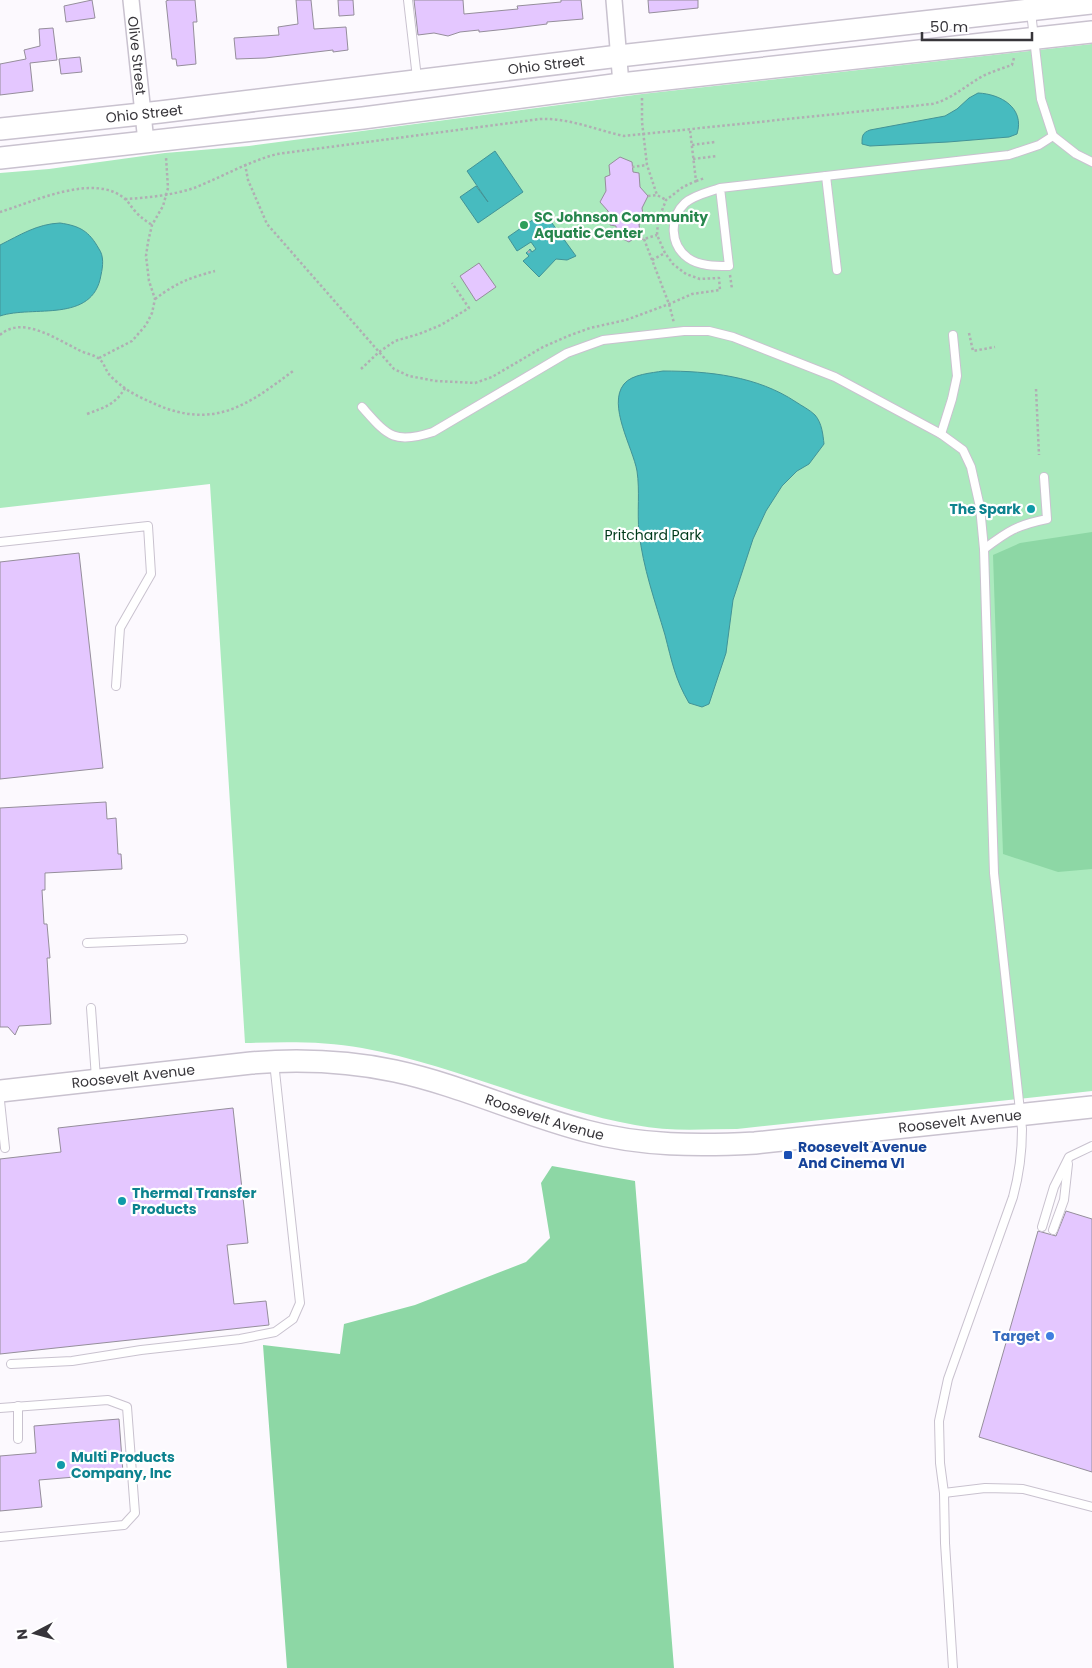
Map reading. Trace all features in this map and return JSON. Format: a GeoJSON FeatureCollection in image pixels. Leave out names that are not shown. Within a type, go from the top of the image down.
{"type":"FeatureCollection","features":[{"type":"Feature","properties":{"kind":"street","name":"Olive Street"},"geometry":{"type":"LineString","coordinates":[[131,0],[146,142]]}},
{"type":"Feature","properties":{"kind":"street"},"geometry":{"type":"LineString","coordinates":[[614,0],[621,84]]}},
{"type":"Feature","properties":{"kind":"street","name":"Ohio Street"},"geometry":{"type":"LineString","coordinates":[[0,129],[142,114],[1031,5],[1092,3]]}},
{"type":"Feature","properties":{"kind":"street","name":"Ohio Street"},"geometry":{"type":"LineString","coordinates":[[0,158],[363,118],[621,84],[1092,32]]}},
{"type":"Feature","properties":{"kind":"street","name":"Roosevelt Avenue"},"geometry":{"type":"LineString","coordinates":[[0,1091],[274,1061],[322,1061],[359,1064],[396,1071],[587,1132],[630,1140],[718,1145],[1092,1107]]}},
{"type":"Feature","properties":{"kind":"lane"},"geometry":{"type":"LineString","coordinates":[[408,0],[417,80]]}},
{"type":"Feature","properties":{"kind":"lane"},"geometry":{"type":"LineString","coordinates":[[1031,5],[1041,99],[1054,136],[1076,154],[1092,162]]}},
{"type":"Feature","properties":{"kind":"lane"},"geometry":{"type":"LineString","coordinates":[[720,188],[729,266],[698,263],[687,257],[677,245],[674,234],[676,214],[685,203],[696,196],[720,188],[1009,156],[1039,145],[1054,136]]}},
{"type":"Feature","properties":{"kind":"lane"},"geometry":{"type":"LineString","coordinates":[[826,176],[837,270]]}},
{"type":"Feature","properties":{"kind":"lane"},"geometry":{"type":"LineString","coordinates":[[362,406],[384,432],[405,439],[416,438],[433,432],[567,353],[602,340],[676,332],[709,332],[733,336],[836,377],[941,434],[962,450],[971,467],[980,507],[984,550],[994,873],[1022,1144],[1013,1197],[948,1380],[939,1421],[953,1668]]}},
{"type":"Feature","properties":{"kind":"lane"},"geometry":{"type":"LineString","coordinates":[[941,434],[957,376],[953,335]]}},
{"type":"Feature","properties":{"kind":"lane"},"geometry":{"type":"LineString","coordinates":[[984,550],[1007,532],[1028,523],[1048,519],[1044,476]]}},
{"type":"Feature","properties":{"kind":"lane"},"geometry":{"type":"LineString","coordinates":[[0,542],[148,526],[151,574],[120,628],[116,686]]}},
{"type":"Feature","properties":{"kind":"lane"},"geometry":{"type":"LineString","coordinates":[[87,943],[183,939]]}},
{"type":"Feature","properties":{"kind":"lane"},"geometry":{"type":"LineString","coordinates":[[91,1008],[96,1080]]}},
{"type":"Feature","properties":{"kind":"lane"},"geometry":{"type":"LineString","coordinates":[[11,1364],[72,1361],[141,1350],[240,1339],[275,1332],[294,1319],[300,1303],[274,1061]]}},
{"type":"Feature","properties":{"kind":"lane"},"geometry":{"type":"LineString","coordinates":[[0,1101],[5,1148]]}},
{"type":"Feature","properties":{"kind":"lane"},"geometry":{"type":"LineString","coordinates":[[1042,1227],[1054,1187],[1069,1157],[1092,1146]]}},
{"type":"Feature","properties":{"kind":"lane"},"geometry":{"type":"LineString","coordinates":[[1053,1230],[1064,1200],[1069,1157]]}},
{"type":"Feature","properties":{"kind":"lane"},"geometry":{"type":"LineString","coordinates":[[0,1408],[108,1400],[127,1407],[134,1513],[124,1525],[0,1537]]}},
{"type":"Feature","properties":{"kind":"lane"},"geometry":{"type":"LineString","coordinates":[[18,1406],[18,1439]]}},
{"type":"Feature","properties":{"kind":"lane"},"geometry":{"type":"LineString","coordinates":[[944,1493],[986,1488],[1024,1489],[1092,1507]]}},
{"type":"Feature","properties":{"kind":"path"},"geometry":{"type":"LineString","coordinates":[[125,199],[148,198],[191,189],[245,164],[277,154],[540,119],[572,121],[601,131],[624,136],[932,104],[956,94],[984,75],[1012,65],[1015,57]]}},
{"type":"Feature","properties":{"kind":"path"},"geometry":{"type":"LineString","coordinates":[[642,94],[647,165],[658,195]]}},
{"type":"Feature","properties":{"kind":"path"},"geometry":{"type":"LineString","coordinates":[[690,130],[696,181]]}},
{"type":"Feature","properties":{"kind":"path"},"geometry":{"type":"LineString","coordinates":[[692,145],[715,142]]}},
{"type":"Feature","properties":{"kind":"path"},"geometry":{"type":"LineString","coordinates":[[100,358],[122,348],[139,334],[152,313],[155,299],[149,281],[146,256],[152,225],[163,206],[166,194],[168,180],[165,153]]}},
{"type":"Feature","properties":{"kind":"path"},"geometry":{"type":"LineString","coordinates":[[693,159],[717,156]]}},
{"type":"Feature","properties":{"kind":"path"},"geometry":{"type":"LineString","coordinates":[[245,164],[248,180],[267,224],[394,369],[409,376],[436,381],[475,383],[492,377],[568,336],[590,328],[626,320],[692,294],[720,290],[719,278],[700,279],[686,274],[673,264],[665,253],[658,235],[658,221],[666,200],[683,187],[705,178]]}},
{"type":"Feature","properties":{"kind":"path"},"geometry":{"type":"LineString","coordinates":[[632,167],[647,165]]}},
{"type":"Feature","properties":{"kind":"path"},"geometry":{"type":"LineString","coordinates":[[0,212],[84,187],[105,189],[125,199],[141,218],[152,225]]}},
{"type":"Feature","properties":{"kind":"path"},"geometry":{"type":"LineString","coordinates":[[648,196],[658,195],[666,200]]}},
{"type":"Feature","properties":{"kind":"path"},"geometry":{"type":"LineString","coordinates":[[636,237],[644,239],[658,235]]}},
{"type":"Feature","properties":{"kind":"path"},"geometry":{"type":"LineString","coordinates":[[644,239],[669,304],[676,332]]}},
{"type":"Feature","properties":{"kind":"path"},"geometry":{"type":"LineString","coordinates":[[528,251],[531,254]]}},
{"type":"Feature","properties":{"kind":"path"},"geometry":{"type":"LineString","coordinates":[[652,260],[665,253]]}},
{"type":"Feature","properties":{"kind":"path"},"geometry":{"type":"LineString","coordinates":[[155,299],[188,278],[214,271]]}},
{"type":"Feature","properties":{"kind":"path"},"geometry":{"type":"LineString","coordinates":[[361,369],[394,340],[419,334],[441,325],[469,308],[452,284]]}},
{"type":"Feature","properties":{"kind":"path"},"geometry":{"type":"LineString","coordinates":[[0,335],[13,328],[25,327],[40,331],[80,351],[100,358],[109,374],[125,388],[155,404],[180,413],[199,415],[231,411],[260,397],[294,371]]}},
{"type":"Feature","properties":{"kind":"path"},"geometry":{"type":"LineString","coordinates":[[969,333],[973,351],[995,347]]}},
{"type":"Feature","properties":{"kind":"path"},"geometry":{"type":"LineString","coordinates":[[87,414],[112,404],[125,388]]}},
{"type":"Feature","properties":{"kind":"path"},"geometry":{"type":"LineString","coordinates":[[1036,389],[1039,455]]}},
{"type":"Feature","properties":{"kind":"green space","name":"Pritchard Park"},"geometry":{"type":"Polygon","coordinates":[[[1092,44],[1092,1091],[737,1129],[673,1129],[648,1127],[600,1118],[397,1055],[362,1048],[319,1043],[245,1043],[210,484],[0,508],[0,173],[49,169],[165,153],[249,146],[642,94],[1092,44]]]}},
{"type":"Feature","properties":{"kind":"green space"},"geometry":{"type":"Polygon","coordinates":[[[1092,532],[1092,869],[1058,872],[1003,854],[993,555],[1020,543],[1092,532]]]}},
{"type":"Feature","properties":{"kind":"green space"},"geometry":{"type":"Polygon","coordinates":[[[552,1166],[635,1181],[674,1668],[287,1668],[263,1345],[340,1354],[344,1324],[415,1305],[526,1262],[550,1238],[541,1183],[552,1166]]]}},
{"type":"Feature","properties":{"kind":"water"},"geometry":{"type":"Polygon","coordinates":[[[978,93],[995,96],[1009,104],[1018,117],[1017,134],[1009,137],[948,142],[870,146],[862,144],[863,135],[867,131],[945,116],[978,93]]]}},
{"type":"Feature","properties":{"kind":"water"},"geometry":{"type":"Polygon","coordinates":[[[495,151],[523,192],[478,223],[460,197],[476,186],[488,202],[467,171],[495,151]]]}},
{"type":"Feature","properties":{"kind":"water"},"geometry":{"type":"Polygon","coordinates":[[[544,212],[576,256],[567,260],[556,259],[539,277],[523,261],[529,256],[526,253],[530,249],[532,252],[536,249],[531,242],[517,251],[508,237],[544,212]]]}},
{"type":"Feature","properties":{"kind":"water"},"geometry":{"type":"Polygon","coordinates":[[[60,223],[83,230],[92,238],[101,252],[102,268],[96,290],[86,301],[74,307],[0,316],[0,245],[36,228],[60,223]]]}},
{"type":"Feature","properties":{"kind":"water"},"geometry":{"type":"Polygon","coordinates":[[[663,371],[715,374],[765,386],[781,393],[815,415],[821,425],[824,440],[824,444],[809,464],[797,471],[782,486],[766,511],[753,539],[733,600],[726,653],[709,704],[702,707],[689,703],[680,686],[650,584],[639,532],[637,471],[623,427],[618,403],[624,384],[632,378],[663,371]]]}},
{"type":"Feature","properties":{"kind":"building"},"geometry":{"type":"Polygon","coordinates":[[[92,0],[95,18],[66,22],[64,6],[92,0]]]}},
{"type":"Feature","properties":{"kind":"building"},"geometry":{"type":"Polygon","coordinates":[[[195,0],[197,22],[193,22],[196,64],[177,66],[176,59],[172,59],[166,1],[195,0]]]}},
{"type":"Feature","properties":{"kind":"building"},"geometry":{"type":"Polygon","coordinates":[[[296,0],[311,0],[314,29],[346,27],[348,50],[236,59],[234,38],[279,35],[278,27],[298,24],[296,0]]]}},
{"type":"Feature","properties":{"kind":"building"},"geometry":{"type":"Polygon","coordinates":[[[338,0],[353,0],[354,15],[339,16],[338,0]]]}},
{"type":"Feature","properties":{"kind":"building"},"geometry":{"type":"Polygon","coordinates":[[[414,0],[463,0],[464,14],[518,9],[517,6],[561,2],[561,0],[581,0],[583,19],[479,32],[479,30],[460,32],[448,36],[434,33],[418,35],[414,0]]]}},
{"type":"Feature","properties":{"kind":"building"},"geometry":{"type":"Polygon","coordinates":[[[648,0],[698,0],[698,8],[649,13],[648,0]]]}},
{"type":"Feature","properties":{"kind":"building"},"geometry":{"type":"Polygon","coordinates":[[[53,28],[57,60],[30,63],[33,91],[0,95],[0,64],[26,59],[24,50],[40,46],[39,29],[53,28]]]}},
{"type":"Feature","properties":{"kind":"building"},"geometry":{"type":"Polygon","coordinates":[[[80,57],[82,72],[61,74],[59,59],[80,57]]]}},
{"type":"Feature","properties":{"kind":"building"},"geometry":{"type":"Polygon","coordinates":[[[620,157],[632,162],[633,172],[639,173],[640,187],[648,196],[642,208],[644,222],[639,224],[640,234],[629,242],[617,236],[616,226],[610,225],[608,211],[600,202],[606,191],[605,177],[610,175],[609,165],[620,157]]]}},
{"type":"Feature","properties":{"kind":"building"},"geometry":{"type":"Polygon","coordinates":[[[479,263],[496,287],[476,301],[460,276],[479,263]]]}},
{"type":"Feature","properties":{"kind":"building"},"geometry":{"type":"Polygon","coordinates":[[[79,553],[103,768],[0,779],[0,562],[79,553]]]}},
{"type":"Feature","properties":{"kind":"building"},"geometry":{"type":"Polygon","coordinates":[[[106,802],[107,819],[116,818],[118,854],[121,854],[122,869],[45,873],[45,890],[42,890],[44,924],[47,924],[50,958],[47,958],[51,1024],[19,1026],[15,1035],[8,1027],[0,1027],[0,808],[106,802]]]}},
{"type":"Feature","properties":{"kind":"building","name":"Thermal Transfer Products"},"geometry":{"type":"Polygon","coordinates":[[[233,1108],[248,1243],[227,1245],[234,1304],[266,1301],[269,1325],[0,1354],[0,1159],[61,1152],[58,1128],[233,1108]]]}},
{"type":"Feature","properties":{"kind":"building","name":"Target"},"geometry":{"type":"Polygon","coordinates":[[[1066,1211],[1092,1219],[1092,1472],[979,1437],[1038,1231],[1056,1236],[1066,1211]]]}},
{"type":"Feature","properties":{"kind":"building","name":"Multi Products Company, Inc"},"geometry":{"type":"Polygon","coordinates":[[[119,1419],[123,1473],[39,1480],[42,1507],[0,1511],[0,1456],[36,1453],[34,1426],[119,1419]]]}},
{"type":"Feature","properties":{"kind":"place","name":"SC Johnson Community Aquatic Center"},"geometry":{"type":"Point","coordinates":[524,225]}},
{"type":"Feature","properties":{"kind":"place","name":"The Spark"},"geometry":{"type":"Point","coordinates":[1031,509]}},
{"type":"Feature","properties":{"kind":"place","name":"Roosevelt Avenue And Cinema VI"},"geometry":{"type":"Point","coordinates":[788,1155]}},
{"type":"Feature","properties":{"kind":"place","name":"Thermal Transfer Products"},"geometry":{"type":"Point","coordinates":[122,1201]}},
{"type":"Feature","properties":{"kind":"place","name":"Target"},"geometry":{"type":"Point","coordinates":[1050,1336]}},
{"type":"Feature","properties":{"kind":"place","name":"Multi Products Company, Inc"},"geometry":{"type":"Point","coordinates":[61,1465]}}]}
